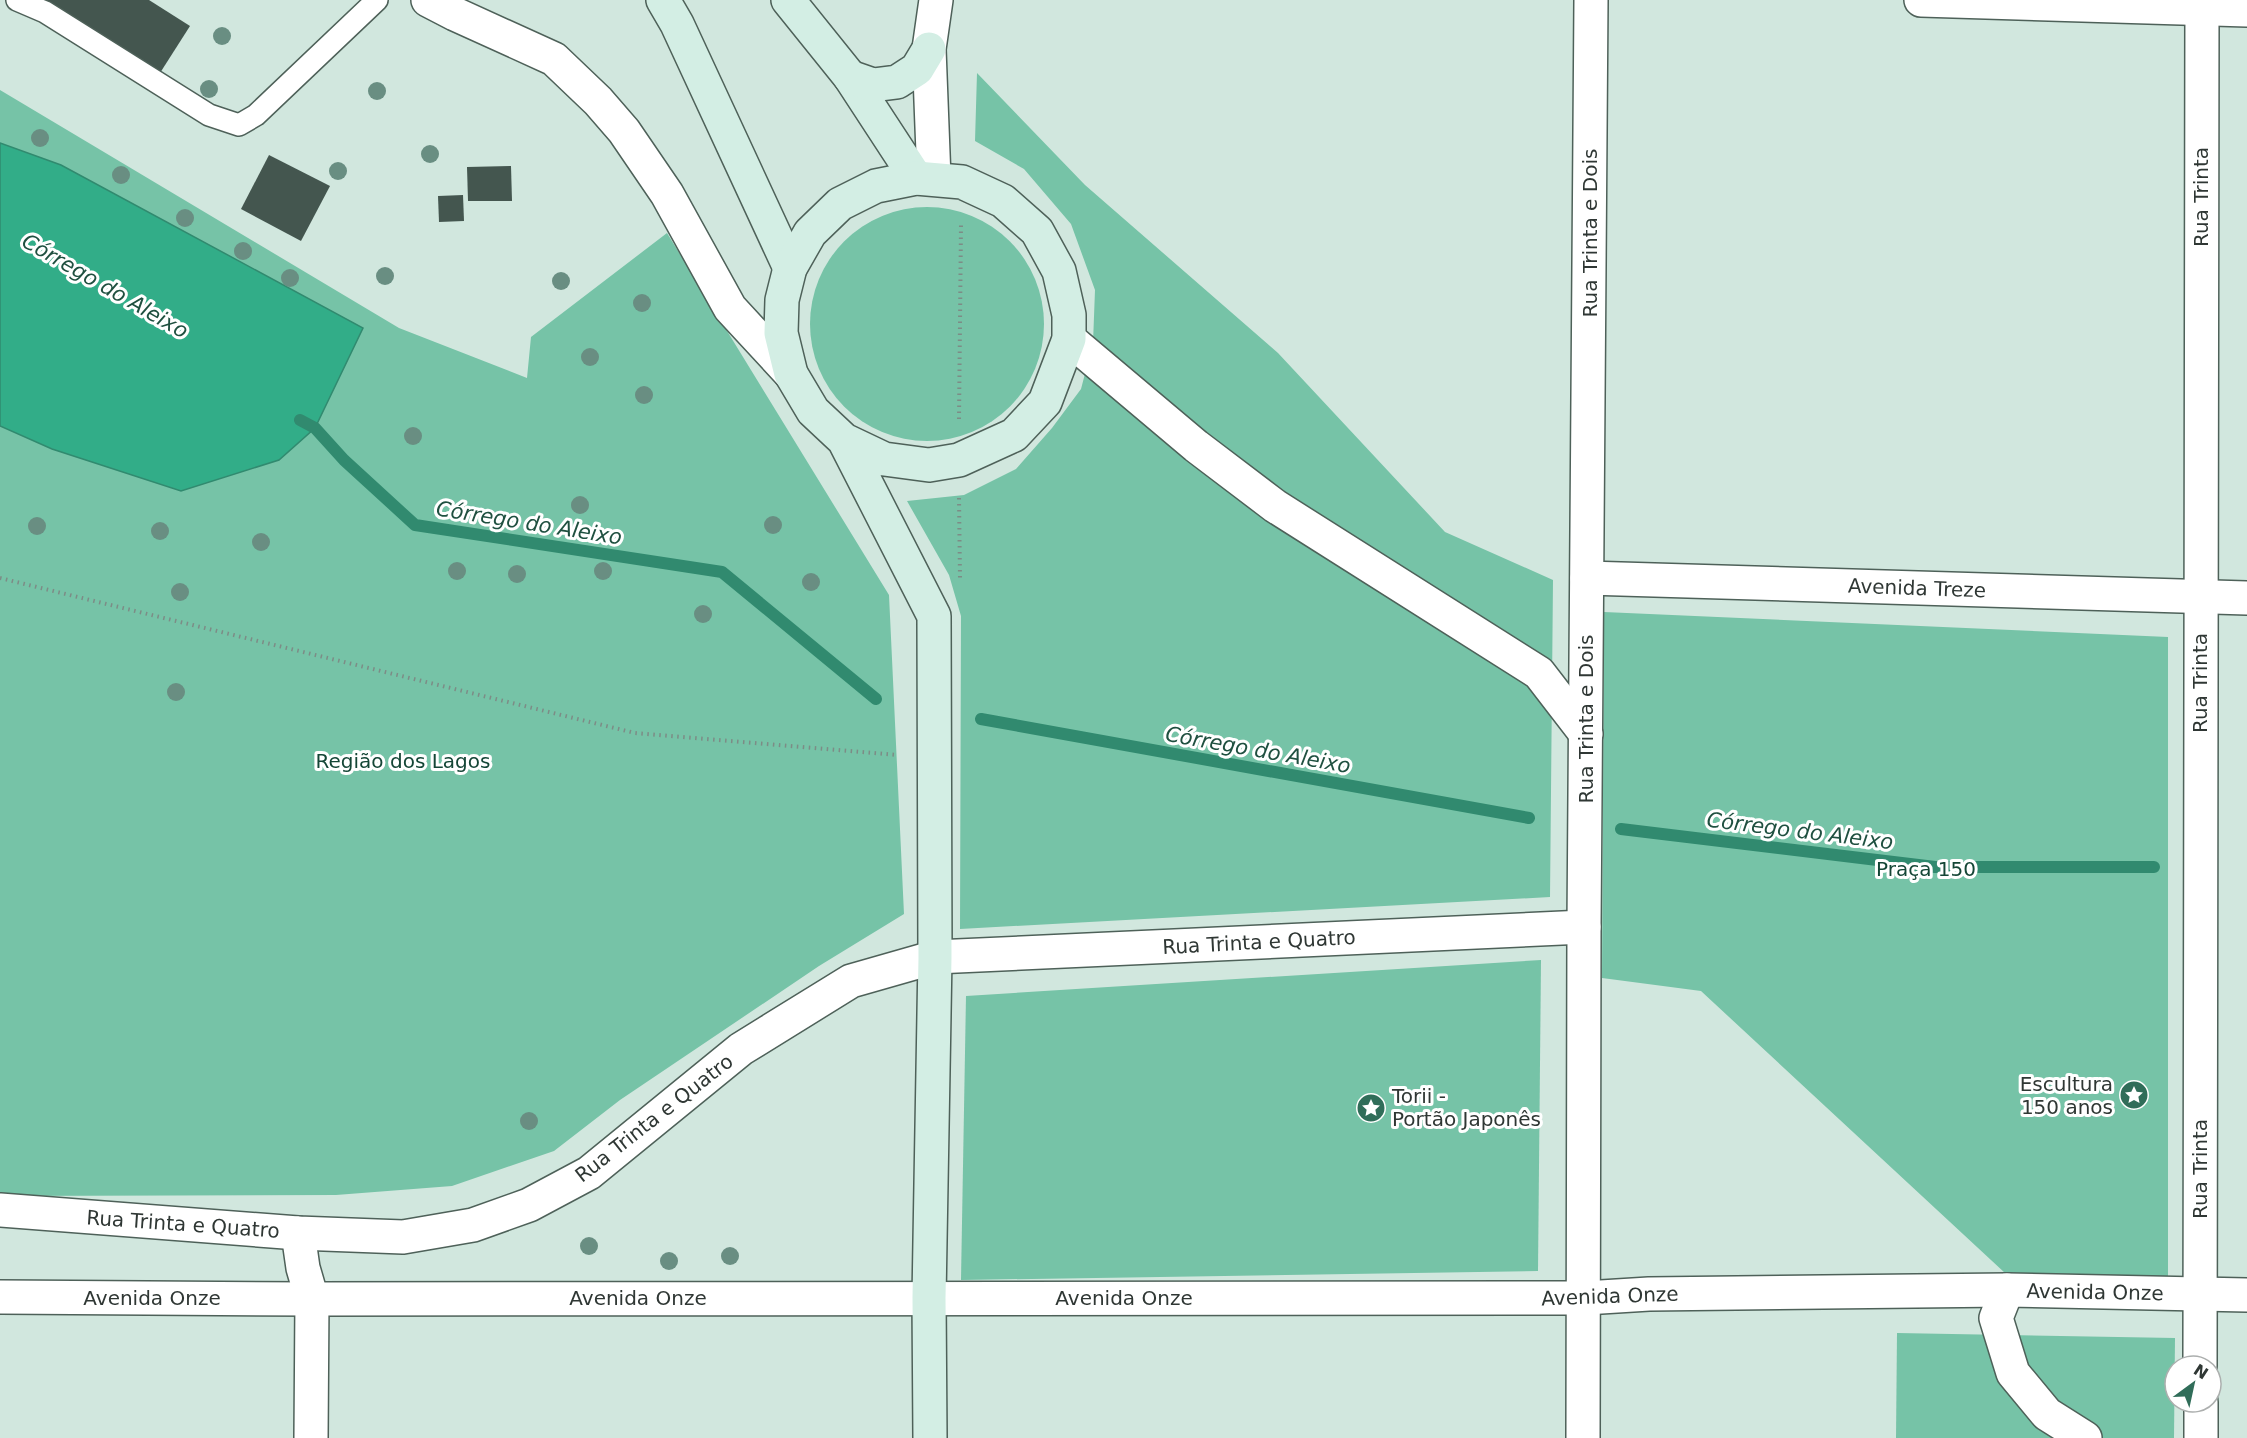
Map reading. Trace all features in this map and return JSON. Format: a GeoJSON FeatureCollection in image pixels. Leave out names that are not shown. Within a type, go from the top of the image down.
{"type":"FeatureCollection","features":[{"type":"Feature","properties":{"kind":"main road"},"geometry":{"type":"LineString","coordinates":[[663,0],[677,24],[790,268]]}},
{"type":"Feature","properties":{"kind":"main road"},"geometry":{"type":"LineString","coordinates":[[788,0],[937,180]]}},
{"type":"Feature","properties":{"kind":"main road"},"geometry":{"type":"LineString","coordinates":[[850,77],[873,84],[897,82],[917,69],[929,48]]}},
{"type":"Feature","properties":{"kind":"main road"},"geometry":{"type":"LineString","coordinates":[[937,180],[1003,201],[1037,231],[1059,271],[1069,315],[1069,339],[1045,402],[1014,435],[959,460],[929,465],[884,459],[844,440],[813,411],[791,374],[781,333],[782,300],[790,268],[810,233],[840,204],[876,186],[937,180]]}},
{"type":"Feature","properties":{"kind":"main road"},"geometry":{"type":"LineString","coordinates":[[844,440],[934,616],[930,1438]]}},
{"type":"Feature","properties":{"kind":"street"},"geometry":{"type":"LineString","coordinates":[[428,0],[554,59],[598,101],[624,130],[667,194],[730,308],[791,374]]}},
{"type":"Feature","properties":{"kind":"street"},"geometry":{"type":"LineString","coordinates":[[936,0],[929,48],[937,180]]}},
{"type":"Feature","properties":{"kind":"street","name":"Rua Trinta e Dois"},"geometry":{"type":"LineString","coordinates":[[1583,1438],[1584,927],[1591,0]]}},
{"type":"Feature","properties":{"kind":"street"},"geometry":{"type":"LineString","coordinates":[[1921,0],[2202,5],[2247,10]]}},
{"type":"Feature","properties":{"kind":"street","name":"Rua Trinta"},"geometry":{"type":"LineString","coordinates":[[2200,1354],[2202,5]]}},
{"type":"Feature","properties":{"kind":"street"},"geometry":{"type":"LineString","coordinates":[[1069,339],[1196,446],[1275,506],[1539,673],[1586,734]]}},
{"type":"Feature","properties":{"kind":"street","name":"Avenida Treze"},"geometry":{"type":"LineString","coordinates":[[1587,578],[2247,598]]}},
{"type":"Feature","properties":{"kind":"street","name":"Rua Trinta e Quatro"},"geometry":{"type":"LineString","coordinates":[[0,1210],[298,1233],[403,1237],[473,1225],[529,1205],[589,1173],[741,1049],[851,981],[934,957],[1584,927]]}},
{"type":"Feature","properties":{"kind":"street"},"geometry":{"type":"LineString","coordinates":[[298,1233],[303,1268],[312,1299],[311,1438]]}},
{"type":"Feature","properties":{"kind":"street"},"geometry":{"type":"LineString","coordinates":[[2007,1290],[1996,1318],[2013,1373],[2048,1414],[2085,1438]]}},
{"type":"Feature","properties":{"kind":"street","name":"Avenida Onze"},"geometry":{"type":"LineString","coordinates":[[0,1297],[312,1299],[1585,1298],[1649,1294],[2007,1290],[2247,1295]]}},
{"type":"Feature","properties":{"kind":"street"},"geometry":{"type":"LineString","coordinates":[[2201,1414],[2201,1438]]}},
{"type":"Feature","properties":{"kind":"lane"},"geometry":{"type":"LineString","coordinates":[[17,0],[45,12],[209,115],[238,125],[256,115],[377,0]]}},
{"type":"Feature","properties":{"kind":"path"},"geometry":{"type":"LineString","coordinates":[[934,616],[960,598],[959,460],[937,180]]}},
{"type":"Feature","properties":{"kind":"path"},"geometry":{"type":"LineString","coordinates":[[0,578],[635,733],[934,759]]}},
{"type":"Feature","properties":{"kind":"green space"},"geometry":{"type":"Polygon","coordinates":[[[977,73],[1085,185],[1278,353],[1445,532],[1553,580],[1550,897],[960,929],[961,616],[949,575],[907,501],[964,495],[1016,469],[1052,428],[1081,389],[1093,343],[1095,290],[1071,224],[1024,169],[975,141],[977,73]]]}},
{"type":"Feature","properties":{"kind":"green space","name":"Região dos Lagos"},"geometry":{"type":"Polygon","coordinates":[[[0,90],[399,328],[527,378],[531,337],[667,233],[889,595],[904,914],[819,966],[620,1100],[554,1151],[452,1186],[336,1195],[0,1196],[0,90]]]}},
{"type":"Feature","properties":{"kind":"green space"},"geometry":{"type":"Polygon","coordinates":[[[927,207],[950,209],[972,216],[992,227],[1010,241],[1024,259],[1035,279],[1042,301],[1044,324],[1042,347],[1035,369],[1024,389],[1010,407],[992,421],[972,432],[950,439],[927,441],[904,439],[882,432],[862,421],[844,407],[830,389],[819,369],[812,347],[810,324],[812,301],[819,279],[830,259],[844,241],[862,227],[882,216],[904,209],[927,207]]]}},
{"type":"Feature","properties":{"kind":"green space","name":"Praça 150"},"geometry":{"type":"Polygon","coordinates":[[[1604,612],[2168,637],[2168,1282],[2005,1273],[1701,991],[1602,978],[1604,612]]]}},
{"type":"Feature","properties":{"kind":"green space"},"geometry":{"type":"Polygon","coordinates":[[[1541,960],[1538,1271],[961,1280],[966,996],[1541,960]]]}},
{"type":"Feature","properties":{"kind":"green space"},"geometry":{"type":"Polygon","coordinates":[[[1897,1333],[2175,1338],[2175,1354],[2163,1354],[2163,1414],[2174,1414],[2174,1438],[1896,1438],[1897,1333]]]}},
{"type":"Feature","properties":{"kind":"water"},"geometry":{"type":"Polygon","coordinates":[[[0,143],[61,165],[363,328],[315,428],[279,460],[181,491],[52,449],[0,426],[0,143]]]}},
{"type":"Feature","properties":{"kind":"building"},"geometry":{"type":"Polygon","coordinates":[[[46,0],[149,0],[190,26],[160,73],[46,0]]]}},
{"type":"Feature","properties":{"kind":"building"},"geometry":{"type":"Polygon","coordinates":[[[269,155],[330,186],[301,241],[241,209],[269,155]]]}},
{"type":"Feature","properties":{"kind":"building"},"geometry":{"type":"Polygon","coordinates":[[[511,166],[512,201],[468,201],[467,167],[511,166]]]}},
{"type":"Feature","properties":{"kind":"building"},"geometry":{"type":"Polygon","coordinates":[[[463,195],[464,221],[439,222],[438,196],[463,195]]]}},
{"type":"Feature","properties":{"kind":"waterway","name":"Córrego do Aleixo"},"geometry":{"type":"LineString","coordinates":[[300,420],[315,428],[344,460],[415,525],[722,572],[876,699]]}},
{"type":"Feature","properties":{"kind":"waterway","name":"Córrego do Aleixo"},"geometry":{"type":"LineString","coordinates":[[981,719],[1529,818]]}},
{"type":"Feature","properties":{"kind":"waterway","name":"Córrego do Aleixo"},"geometry":{"type":"LineString","coordinates":[[1621,829],[1935,867],[2154,867]]}},
{"type":"Feature","properties":{"kind":"place","name":"Escultura 150 anos"},"geometry":{"type":"Point","coordinates":[2134,1095]}},
{"type":"Feature","properties":{"kind":"place","name":"Torii - Portão Japonês"},"geometry":{"type":"Point","coordinates":[1371,1108]}}]}
